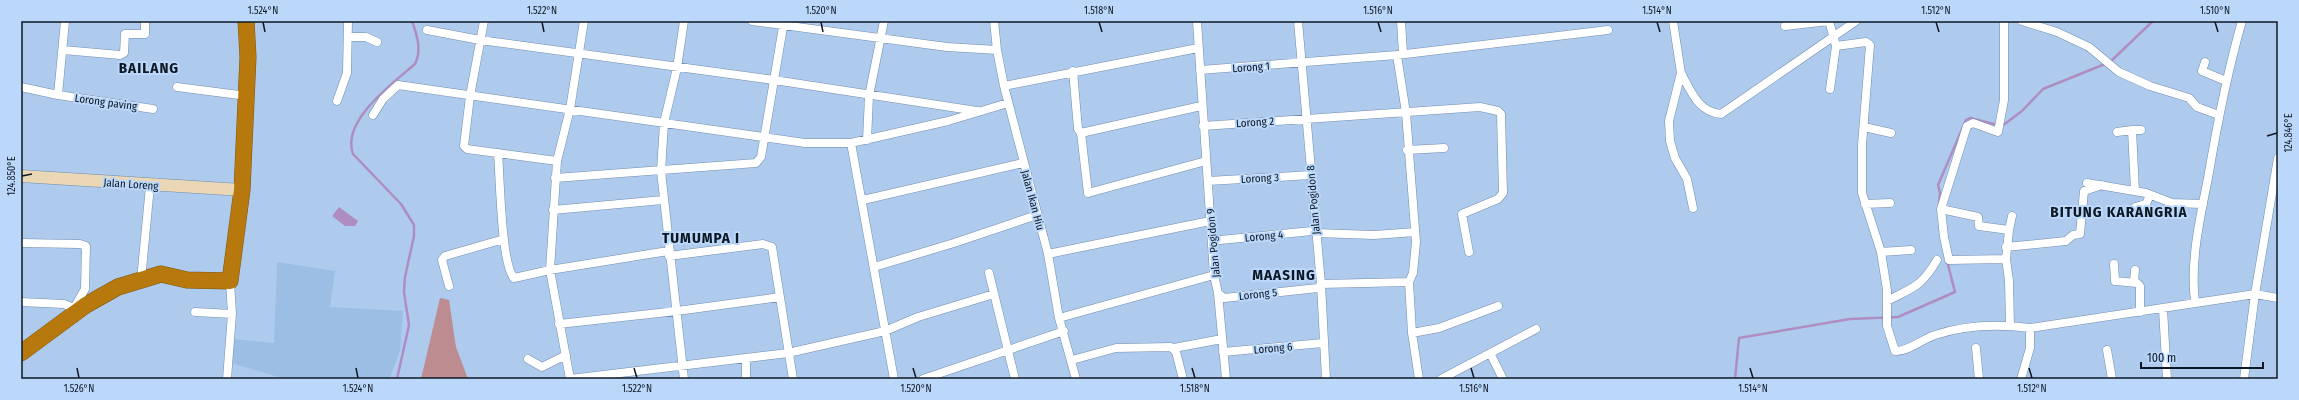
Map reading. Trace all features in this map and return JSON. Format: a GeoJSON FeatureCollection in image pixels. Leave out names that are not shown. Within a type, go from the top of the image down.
{"type":"FeatureCollection","features":[{"type":"Feature","properties":{"kind":"highway"},"geometry":{"type":"LineString","coordinates":[[21,353],[76,309],[118,287],[161,274],[187,280],[230,281],[242,190],[248,57],[246,21]]}},
{"type":"Feature","properties":{"kind":"street"},"geometry":{"type":"LineString","coordinates":[[58,95],[65,21]]}},
{"type":"Feature","properties":{"kind":"street"},"geometry":{"type":"LineString","coordinates":[[63,50],[120,55],[124,53],[125,34],[145,34],[145,21]]}},
{"type":"Feature","properties":{"kind":"street"},"geometry":{"type":"LineString","coordinates":[[337,101],[347,73],[349,37],[348,21]]}},
{"type":"Feature","properties":{"kind":"street"},"geometry":{"type":"LineString","coordinates":[[484,21],[470,96],[464,146],[467,149],[556,161]]}},
{"type":"Feature","properties":{"kind":"street"},"geometry":{"type":"LineString","coordinates":[[584,21],[570,109],[556,161],[550,270],[570,379],[622,376],[788,353],[885,331],[918,317],[994,294]]}},
{"type":"Feature","properties":{"kind":"street"},"geometry":{"type":"LineString","coordinates":[[684,21],[677,68],[664,123],[661,171],[684,379]]}},
{"type":"Feature","properties":{"kind":"street"},"geometry":{"type":"LineString","coordinates":[[752,21],[784,23],[881,39],[947,47],[996,50]]}},
{"type":"Feature","properties":{"kind":"street"},"geometry":{"type":"LineString","coordinates":[[867,140],[869,96],[884,21]]}},
{"type":"Feature","properties":{"kind":"street","name":"Jalan Ikan Hiu"},"geometry":{"type":"LineString","coordinates":[[994,21],[996,50],[1008,104],[1048,254],[1059,318],[1064,331],[1076,379]]}},
{"type":"Feature","properties":{"kind":"street","name":"Jalan Pogidon 9"},"geometry":{"type":"LineString","coordinates":[[1197,21],[1201,106],[1204,126],[1214,275],[1218,293],[1226,379]]}},
{"type":"Feature","properties":{"kind":"street","name":"Jalan Pogidon 8"},"geometry":{"type":"LineString","coordinates":[[1298,21],[1321,284],[1326,379]]}},
{"type":"Feature","properties":{"kind":"street"},"geometry":{"type":"LineString","coordinates":[[1401,21],[1400,54],[1415,232],[1413,273],[1409,282],[1412,333],[1420,379]]}},
{"type":"Feature","properties":{"kind":"street"},"geometry":{"type":"LineString","coordinates":[[1673,21],[1681,73],[1699,104],[1712,113],[1721,114],[1856,21]]}},
{"type":"Feature","properties":{"kind":"street"},"geometry":{"type":"LineString","coordinates":[[1785,26],[1828,21],[1836,46],[1830,89]]}},
{"type":"Feature","properties":{"kind":"street"},"geometry":{"type":"LineString","coordinates":[[2004,21],[2005,86],[1998,132],[1973,123],[1967,126],[1941,209],[1944,237],[1949,260],[2006,259]]}},
{"type":"Feature","properties":{"kind":"street"},"geometry":{"type":"LineString","coordinates":[[2022,21],[2058,32],[2090,47],[2118,72],[2150,86],[2189,98],[2195,106],[2219,115]]}},
{"type":"Feature","properties":{"kind":"street"},"geometry":{"type":"LineString","coordinates":[[2195,302],[2195,255],[2203,204],[2226,81],[2242,21]]}},
{"type":"Feature","properties":{"kind":"street"},"geometry":{"type":"LineString","coordinates":[[555,178],[756,163],[761,157],[784,23]]}},
{"type":"Feature","properties":{"kind":"street"},"geometry":{"type":"LineString","coordinates":[[427,30],[480,40],[579,55],[774,80],[869,96],[977,111]]}},
{"type":"Feature","properties":{"kind":"street","name":"Lorong 1"},"geometry":{"type":"LineString","coordinates":[[1200,70],[1400,54],[1608,30]]}},
{"type":"Feature","properties":{"kind":"street"},"geometry":{"type":"LineString","coordinates":[[349,37],[366,37],[377,42]]}},
{"type":"Feature","properties":{"kind":"street"},"geometry":{"type":"LineString","coordinates":[[1836,46],[1866,42],[1870,45],[1864,127],[1862,193],[1881,252],[1887,305],[1887,326],[1893,350],[1897,352],[1943,333],[1974,327],[2010,326],[2030,328],[2255,294],[2278,298]]}},
{"type":"Feature","properties":{"kind":"street"},"geometry":{"type":"LineString","coordinates":[[1004,86],[1198,48]]}},
{"type":"Feature","properties":{"kind":"street"},"geometry":{"type":"LineString","coordinates":[[2205,62],[2202,71],[2226,81]]}},
{"type":"Feature","properties":{"kind":"street"},"geometry":{"type":"LineString","coordinates":[[1073,72],[1078,129],[1081,133],[1088,193],[1206,161]]}},
{"type":"Feature","properties":{"kind":"street"},"geometry":{"type":"LineString","coordinates":[[1681,73],[1669,121],[1670,141],[1675,158],[1687,179],[1693,208]]}},
{"type":"Feature","properties":{"kind":"street"},"geometry":{"type":"LineString","coordinates":[[373,115],[383,99],[397,85],[764,136],[804,143],[851,143],[948,121],[977,111],[1008,104]]}},
{"type":"Feature","properties":{"kind":"street","name":"Lorong paving"},"geometry":{"type":"LineString","coordinates":[[21,87],[58,95],[153,109]]}},
{"type":"Feature","properties":{"kind":"street"},"geometry":{"type":"LineString","coordinates":[[177,87],[247,96]]}},
{"type":"Feature","properties":{"kind":"street"},"geometry":{"type":"LineString","coordinates":[[1081,133],[1201,106]]}},
{"type":"Feature","properties":{"kind":"street","name":"Lorong 2"},"geometry":{"type":"LineString","coordinates":[[1204,126],[1480,107],[1500,113],[1503,193],[1498,199],[1462,214],[1469,252]]}},
{"type":"Feature","properties":{"kind":"street"},"geometry":{"type":"LineString","coordinates":[[1864,127],[1891,133]]}},
{"type":"Feature","properties":{"kind":"street"},"geometry":{"type":"LineString","coordinates":[[2132,130],[2135,191]]}},
{"type":"Feature","properties":{"kind":"street"},"geometry":{"type":"LineString","coordinates":[[2117,132],[2141,130]]}},
{"type":"Feature","properties":{"kind":"street"},"geometry":{"type":"LineString","coordinates":[[851,143],[863,200],[894,379]]}},
{"type":"Feature","properties":{"kind":"street"},"geometry":{"type":"LineString","coordinates":[[1408,150],[1444,148]]}},
{"type":"Feature","properties":{"kind":"street"},"geometry":{"type":"LineString","coordinates":[[498,153],[504,239],[509,269],[514,278],[550,270],[669,254],[770,245],[774,254],[793,379]]}},
{"type":"Feature","properties":{"kind":"street"},"geometry":{"type":"LineString","coordinates":[[2244,379],[2255,294],[2278,158]]}},
{"type":"Feature","properties":{"kind":"street"},"geometry":{"type":"LineString","coordinates":[[863,200],[1023,163]]}},
{"type":"Feature","properties":{"kind":"street","name":"Lorong 3"},"geometry":{"type":"LineString","coordinates":[[1208,181],[1311,175]]}},
{"type":"Feature","properties":{"kind":"street","name":"Jalan Loreng"},"geometry":{"type":"LineString","coordinates":[[21,176],[150,186],[242,190]]}},
{"type":"Feature","properties":{"kind":"street"},"geometry":{"type":"LineString","coordinates":[[2086,183],[2135,191],[2172,203],[2203,204]]}},
{"type":"Feature","properties":{"kind":"street"},"geometry":{"type":"LineString","coordinates":[[2006,247],[2066,241],[2073,235],[2080,234],[2084,191],[2102,185]]}},
{"type":"Feature","properties":{"kind":"street"},"geometry":{"type":"LineString","coordinates":[[141,280],[150,186]]}},
{"type":"Feature","properties":{"kind":"street"},"geometry":{"type":"LineString","coordinates":[[2134,214],[2135,207],[2146,204],[2150,195]]}},
{"type":"Feature","properties":{"kind":"street"},"geometry":{"type":"LineString","coordinates":[[553,210],[663,200]]}},
{"type":"Feature","properties":{"kind":"street"},"geometry":{"type":"LineString","coordinates":[[1865,204],[1890,203]]}},
{"type":"Feature","properties":{"kind":"street"},"geometry":{"type":"LineString","coordinates":[[1941,209],[1978,217],[1979,226],[2009,230]]}},
{"type":"Feature","properties":{"kind":"street"},"geometry":{"type":"LineString","coordinates":[[874,267],[954,243],[1037,215]]}},
{"type":"Feature","properties":{"kind":"street"},"geometry":{"type":"LineString","coordinates":[[2010,326],[2009,281],[2006,247],[2012,216]]}},
{"type":"Feature","properties":{"kind":"street"},"geometry":{"type":"LineString","coordinates":[[1048,254],[1210,221]]}},
{"type":"Feature","properties":{"kind":"street"},"geometry":{"type":"LineString","coordinates":[[1316,230],[1374,235],[1415,232]]}},
{"type":"Feature","properties":{"kind":"street","name":"Lorong 4"},"geometry":{"type":"LineString","coordinates":[[1212,237],[1220,240],[1312,232],[1316,230]]}},
{"type":"Feature","properties":{"kind":"street"},"geometry":{"type":"LineString","coordinates":[[449,286],[442,260],[445,256],[504,239]]}},
{"type":"Feature","properties":{"kind":"street"},"geometry":{"type":"LineString","coordinates":[[21,242],[80,244],[86,246],[85,289],[76,309],[64,304],[21,302]]}},
{"type":"Feature","properties":{"kind":"street"},"geometry":{"type":"LineString","coordinates":[[1881,252],[1911,250]]}},
{"type":"Feature","properties":{"kind":"street"},"geometry":{"type":"LineString","coordinates":[[1887,305],[1920,284],[1926,278],[1937,260]]}},
{"type":"Feature","properties":{"kind":"street"},"geometry":{"type":"LineString","coordinates":[[2114,264],[2115,281],[2134,282],[2140,286],[2140,312]]}},
{"type":"Feature","properties":{"kind":"street"},"geometry":{"type":"LineString","coordinates":[[2134,282],[2135,270]]}},
{"type":"Feature","properties":{"kind":"street"},"geometry":{"type":"LineString","coordinates":[[989,273],[1015,379]]}},
{"type":"Feature","properties":{"kind":"street"},"geometry":{"type":"LineString","coordinates":[[1059,318],[1214,275]]}},
{"type":"Feature","properties":{"kind":"street"},"geometry":{"type":"LineString","coordinates":[[226,379],[232,314],[230,281]]}},
{"type":"Feature","properties":{"kind":"street","name":"Lorong 5"},"geometry":{"type":"LineString","coordinates":[[1218,293],[1224,298],[1318,288],[1321,284],[1409,282]]}},
{"type":"Feature","properties":{"kind":"street"},"geometry":{"type":"LineString","coordinates":[[559,324],[677,311],[780,297]]}},
{"type":"Feature","properties":{"kind":"street"},"geometry":{"type":"LineString","coordinates":[[1412,333],[1440,328],[1498,306]]}},
{"type":"Feature","properties":{"kind":"street"},"geometry":{"type":"LineString","coordinates":[[2163,309],[2167,379]]}},
{"type":"Feature","properties":{"kind":"street"},"geometry":{"type":"LineString","coordinates":[[194,312],[232,314]]}},
{"type":"Feature","properties":{"kind":"street"},"geometry":{"type":"LineString","coordinates":[[2021,379],[2030,348],[2030,328]]}},
{"type":"Feature","properties":{"kind":"street"},"geometry":{"type":"LineString","coordinates":[[1441,379],[1536,329]]}},
{"type":"Feature","properties":{"kind":"street"},"geometry":{"type":"LineString","coordinates":[[926,379],[1064,331]]}},
{"type":"Feature","properties":{"kind":"street"},"geometry":{"type":"LineString","coordinates":[[1072,360],[1116,348],[1160,346],[1174,348],[1222,339]]}},
{"type":"Feature","properties":{"kind":"street","name":"Lorong 6"},"geometry":{"type":"LineString","coordinates":[[1223,352],[1323,343]]}},
{"type":"Feature","properties":{"kind":"street"},"geometry":{"type":"LineString","coordinates":[[1174,348],[1183,379]]}},
{"type":"Feature","properties":{"kind":"street"},"geometry":{"type":"LineString","coordinates":[[1976,348],[1979,379]]}},
{"type":"Feature","properties":{"kind":"street"},"geometry":{"type":"LineString","coordinates":[[2108,350],[2112,379]]}},
{"type":"Feature","properties":{"kind":"street"},"geometry":{"type":"LineString","coordinates":[[1490,353],[1503,379]]}},
{"type":"Feature","properties":{"kind":"street"},"geometry":{"type":"LineString","coordinates":[[528,359],[542,367],[566,355]]}},
{"type":"Feature","properties":{"kind":"street"},"geometry":{"type":"LineString","coordinates":[[746,359],[746,379]]}},
{"type":"Feature","properties":{"kind":"shaded area"},"geometry":{"type":"Polygon","coordinates":[[[339,207],[358,221],[355,226],[345,226],[332,216],[339,207]]]}},
{"type":"Feature","properties":{"kind":"shaded area"},"geometry":{"type":"Polygon","coordinates":[[[277,262],[335,271],[330,307],[403,311],[400,351],[389,379],[285,379],[231,363],[233,339],[274,343],[277,262]]]}},
{"type":"Feature","properties":{"kind":"shaded area"},"geometry":{"type":"Polygon","coordinates":[[[440,298],[449,300],[456,347],[468,379],[421,379],[440,298]]]}},
{"type":"Feature","properties":{"kind":"waterway"},"geometry":{"type":"LineString","coordinates":[[397,379],[409,325],[404,292],[405,277],[414,236],[414,225],[401,204],[353,154],[351,141],[354,129],[361,116],[382,93],[415,64],[418,48],[417,37],[412,21]]}},
{"type":"Feature","properties":{"kind":"waterway"},"geometry":{"type":"LineString","coordinates":[[2110,62],[2153,21]]}},
{"type":"Feature","properties":{"kind":"waterway"},"geometry":{"type":"LineString","coordinates":[[1939,203],[1940,193],[1938,185],[1966,120],[1970,118],[2002,126],[2022,111],[2043,89],[2105,64]]}},
{"type":"Feature","properties":{"kind":"waterway"},"geometry":{"type":"LineString","coordinates":[[1735,379],[1739,338],[1850,319],[1898,317],[1955,292],[1947,261]]}},
{"type":"Feature","properties":{"kind":"district","name":"BAILANG"},"geometry":{"type":"Point","coordinates":[149,68]}},
{"type":"Feature","properties":{"kind":"district","name":"BITUNG KARANGRIA"},"geometry":{"type":"Point","coordinates":[2119,212]}},
{"type":"Feature","properties":{"kind":"district","name":"TUMUMPA I"},"geometry":{"type":"Point","coordinates":[701,238]}},
{"type":"Feature","properties":{"kind":"district","name":"MAASING"},"geometry":{"type":"Point","coordinates":[1284,275]}}]}
